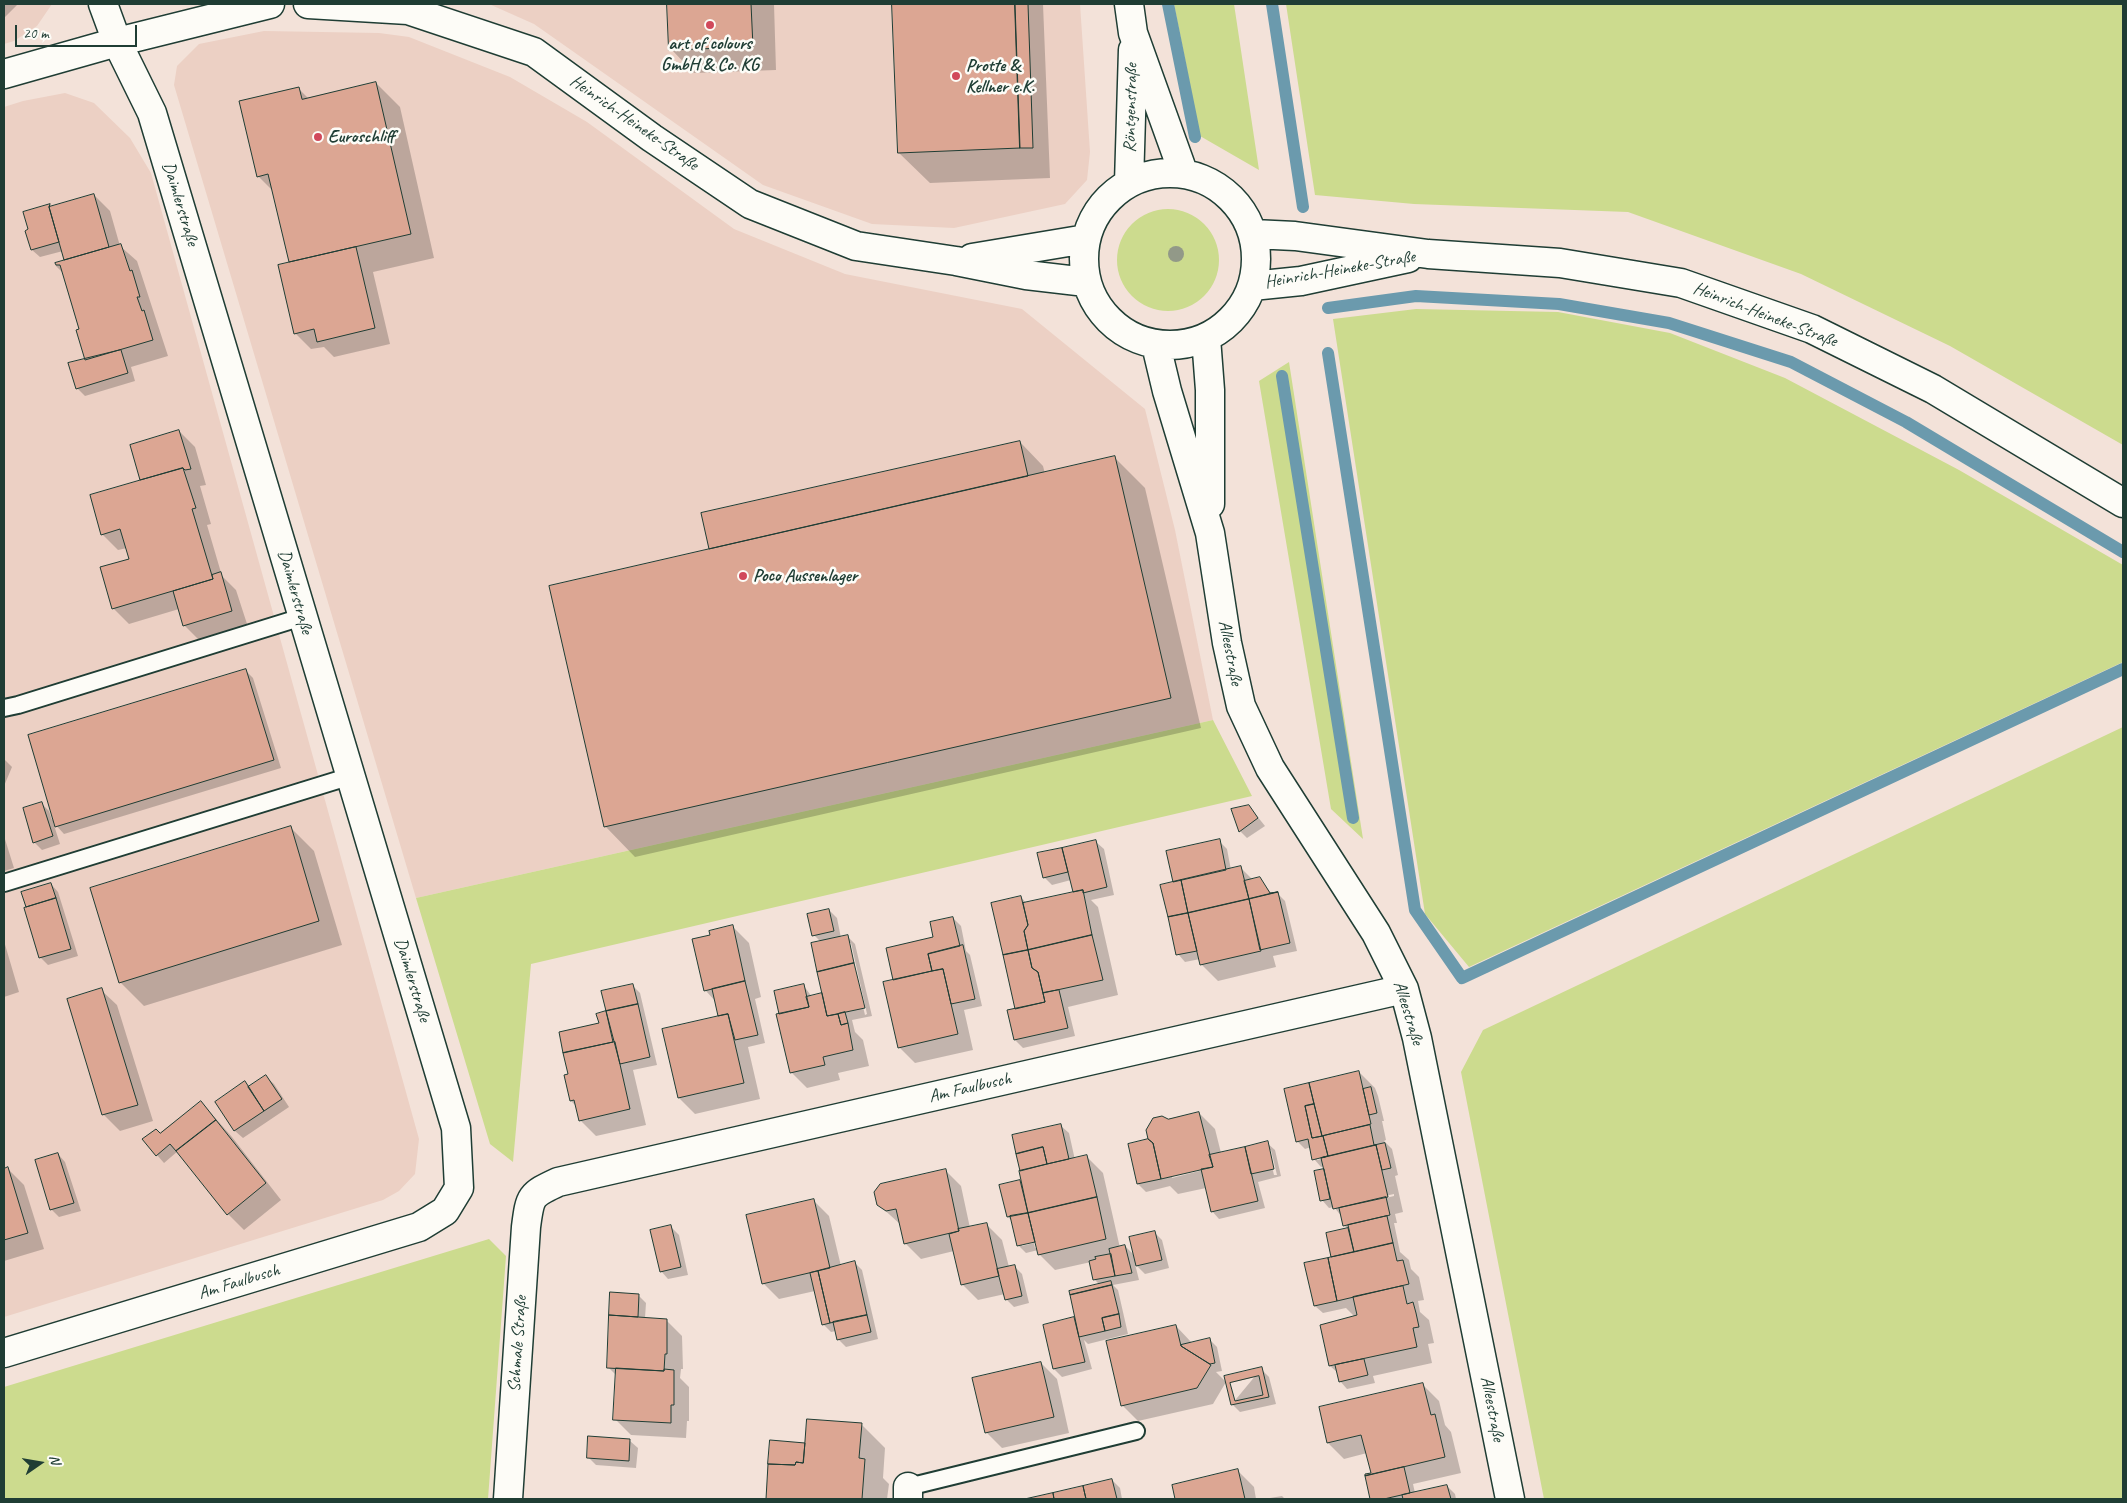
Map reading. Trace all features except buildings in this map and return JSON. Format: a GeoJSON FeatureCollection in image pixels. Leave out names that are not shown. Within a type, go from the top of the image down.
{"type":"FeatureCollection","features":[{"type":"Feature","properties":{"kind":"street","name":"Daimlerstraße"},"geometry":{"type":"LineString","coordinates":[[103,4],[117,42],[152,113],[255,452],[302,618],[456,1128],[459,1188]]}},
{"type":"Feature","properties":{"kind":"street"},"geometry":{"type":"LineString","coordinates":[[4,74],[117,42],[270,4]]}},
{"type":"Feature","properties":{"kind":"street","name":"Heinrich-Heineke-Straße"},"geometry":{"type":"LineString","coordinates":[[308,4],[408,10],[534,52],[652,138],[750,204],[856,246],[956,261],[1026,275],[1086,282]]}},
{"type":"Feature","properties":{"kind":"street","name":"Röntgenstraße"},"geometry":{"type":"LineString","coordinates":[[1128,4],[1133,33],[1183,172]]}},
{"type":"Feature","properties":{"kind":"street","name":"Röntgenstraße"},"geometry":{"type":"LineString","coordinates":[[1129,183],[1133,33]]}},
{"type":"Feature","properties":{"kind":"street"},"geometry":{"type":"LineString","coordinates":[[1183,172],[1216,186],[1240,208],[1253,234],[1256,262],[1252,286],[1237,315],[1206,338],[1183,346],[1156,345],[1133,338],[1105,318],[1086,282],[1086,239],[1100,208],[1129,183],[1153,174],[1183,172]]}},
{"type":"Feature","properties":{"kind":"street","name":"Heinrich-Heineke-Straße"},"geometry":{"type":"LineString","coordinates":[[1253,234],[1295,236],[1428,254],[1560,263],[1681,283],[1812,329],[1933,389],[2123,503]]}},
{"type":"Feature","properties":{"kind":"street","name":"Heinrich-Heineke-Straße"},"geometry":{"type":"LineString","coordinates":[[956,261],[1086,239]]}},
{"type":"Feature","properties":{"kind":"street","name":"Heinrich-Heineke-Straße"},"geometry":{"type":"LineString","coordinates":[[1252,286],[1301,281],[1428,254]]}},
{"type":"Feature","properties":{"kind":"street","name":"Alleestraße"},"geometry":{"type":"LineString","coordinates":[[1206,338],[1210,390],[1210,533]]}},
{"type":"Feature","properties":{"kind":"street","name":"Alleestraße"},"geometry":{"type":"LineString","coordinates":[[1156,345],[1167,391],[1210,533],[1227,643],[1241,706],[1270,768],[1376,933],[1404,989],[1417,1038],[1510,1499]]}},
{"type":"Feature","properties":{"kind":"street","name":"Am Faulbusch"},"geometry":{"type":"LineString","coordinates":[[538,1191],[558,1182],[1404,989]]}},
{"type":"Feature","properties":{"kind":"street","name":"Am Faulbusch"},"geometry":{"type":"LineString","coordinates":[[4,1354],[419,1228],[445,1211],[459,1188]]}},
{"type":"Feature","properties":{"kind":"street","name":"Schmale Straße"},"geometry":{"type":"LineString","coordinates":[[508,1499],[526,1227],[530,1202],[538,1191]]}},
{"type":"Feature","properties":{"kind":"lane"},"geometry":{"type":"LineString","coordinates":[[4,708],[302,618]]}},
{"type":"Feature","properties":{"kind":"lane"},"geometry":{"type":"LineString","coordinates":[[4,883],[351,776]]}},
{"type":"Feature","properties":{"kind":"lane"},"geometry":{"type":"LineString","coordinates":[[908,1493],[1136,1431]]}},
{"type":"Feature","properties":{"kind":"shaded area"},"geometry":{"type":"Polygon","coordinates":[[[4,4],[52,4],[37,26],[14,41],[4,44],[4,4]]]}},
{"type":"Feature","properties":{"kind":"shaded area"},"geometry":{"type":"Polygon","coordinates":[[[489,4],[1080,4],[1090,152],[1087,180],[1065,204],[954,228],[872,224],[763,185],[534,24],[489,4]]]}},
{"type":"Feature","properties":{"kind":"shaded area"},"geometry":{"type":"Polygon","coordinates":[[[264,31],[379,33],[409,37],[510,77],[587,122],[734,229],[845,274],[1022,309],[1145,409],[1175,530],[1213,720],[416,898],[174,85],[177,66],[199,44],[264,31]]]}},
{"type":"Feature","properties":{"kind":"shaded area"},"geometry":{"type":"Polygon","coordinates":[[[65,93],[94,103],[130,138],[151,173],[419,1139],[415,1174],[399,1191],[383,1200],[4,1317],[4,107],[23,101],[65,93]]]}},
{"type":"Feature","properties":{"kind":"green space"},"geometry":{"type":"Polygon","coordinates":[[[1174,4],[1234,4],[1259,170],[1200,136],[1174,4]]]}},
{"type":"Feature","properties":{"kind":"green space"},"geometry":{"type":"Polygon","coordinates":[[[1286,4],[2123,4],[2123,445],[1950,346],[1801,274],[1628,212],[1414,204],[1315,195],[1286,4]]]}},
{"type":"Feature","properties":{"kind":"green space"},"geometry":{"type":"Polygon","coordinates":[[[1168,209],[1187,213],[1204,224],[1215,241],[1219,260],[1215,279],[1204,296],[1187,307],[1168,311],[1149,307],[1132,296],[1121,279],[1117,260],[1121,241],[1132,224],[1149,213],[1168,209]]]}},
{"type":"Feature","properties":{"kind":"green space"},"geometry":{"type":"Polygon","coordinates":[[[1416,309],[1558,312],[1670,333],[1785,378],[1959,470],[2123,565],[2123,662],[1469,967],[1425,914],[1333,319],[1416,309]]]}},
{"type":"Feature","properties":{"kind":"green space"},"geometry":{"type":"Polygon","coordinates":[[[1289,362],[1363,839],[1331,809],[1259,381],[1289,362]]]}},
{"type":"Feature","properties":{"kind":"green space"},"geometry":{"type":"Polygon","coordinates":[[[1213,720],[1252,796],[531,964],[513,1162],[490,1144],[416,898],[1213,720]]]}},
{"type":"Feature","properties":{"kind":"green space"},"geometry":{"type":"Polygon","coordinates":[[[2123,727],[2123,1499],[1544,1499],[1461,1072],[1483,1030],[2123,727]]]}},
{"type":"Feature","properties":{"kind":"green space"},"geometry":{"type":"Polygon","coordinates":[[[489,1239],[506,1256],[488,1499],[4,1499],[4,1387],[489,1239]]]}},
{"type":"Feature","properties":{"kind":"waterway"},"geometry":{"type":"LineString","coordinates":[[1168,4],[1195,137]]}},
{"type":"Feature","properties":{"kind":"waterway"},"geometry":{"type":"LineString","coordinates":[[1272,4],[1303,207]]}},
{"type":"Feature","properties":{"kind":"waterway"},"geometry":{"type":"LineString","coordinates":[[1328,308],[1416,296],[1559,304],[1669,323],[1791,362],[1906,422],[2123,552]]}},
{"type":"Feature","properties":{"kind":"waterway"},"geometry":{"type":"LineString","coordinates":[[1328,353],[1415,910],[1462,978],[2123,669]]}},
{"type":"Feature","properties":{"kind":"waterway"},"geometry":{"type":"LineString","coordinates":[[1282,376],[1353,818]]}},
{"type":"Feature","properties":{"kind":"place","name":"art of colours GmbH & Co. KG"},"geometry":{"type":"Point","coordinates":[710,25]}},
{"type":"Feature","properties":{"kind":"place","name":"Protte & Kellner e.K."},"geometry":{"type":"Point","coordinates":[956,76]}},
{"type":"Feature","properties":{"kind":"place","name":"Euroschliff"},"geometry":{"type":"Point","coordinates":[318,137]}},
{"type":"Feature","properties":{"kind":"place","name":"Poco Aussenlager"},"geometry":{"type":"Point","coordinates":[743,576]}}]}
